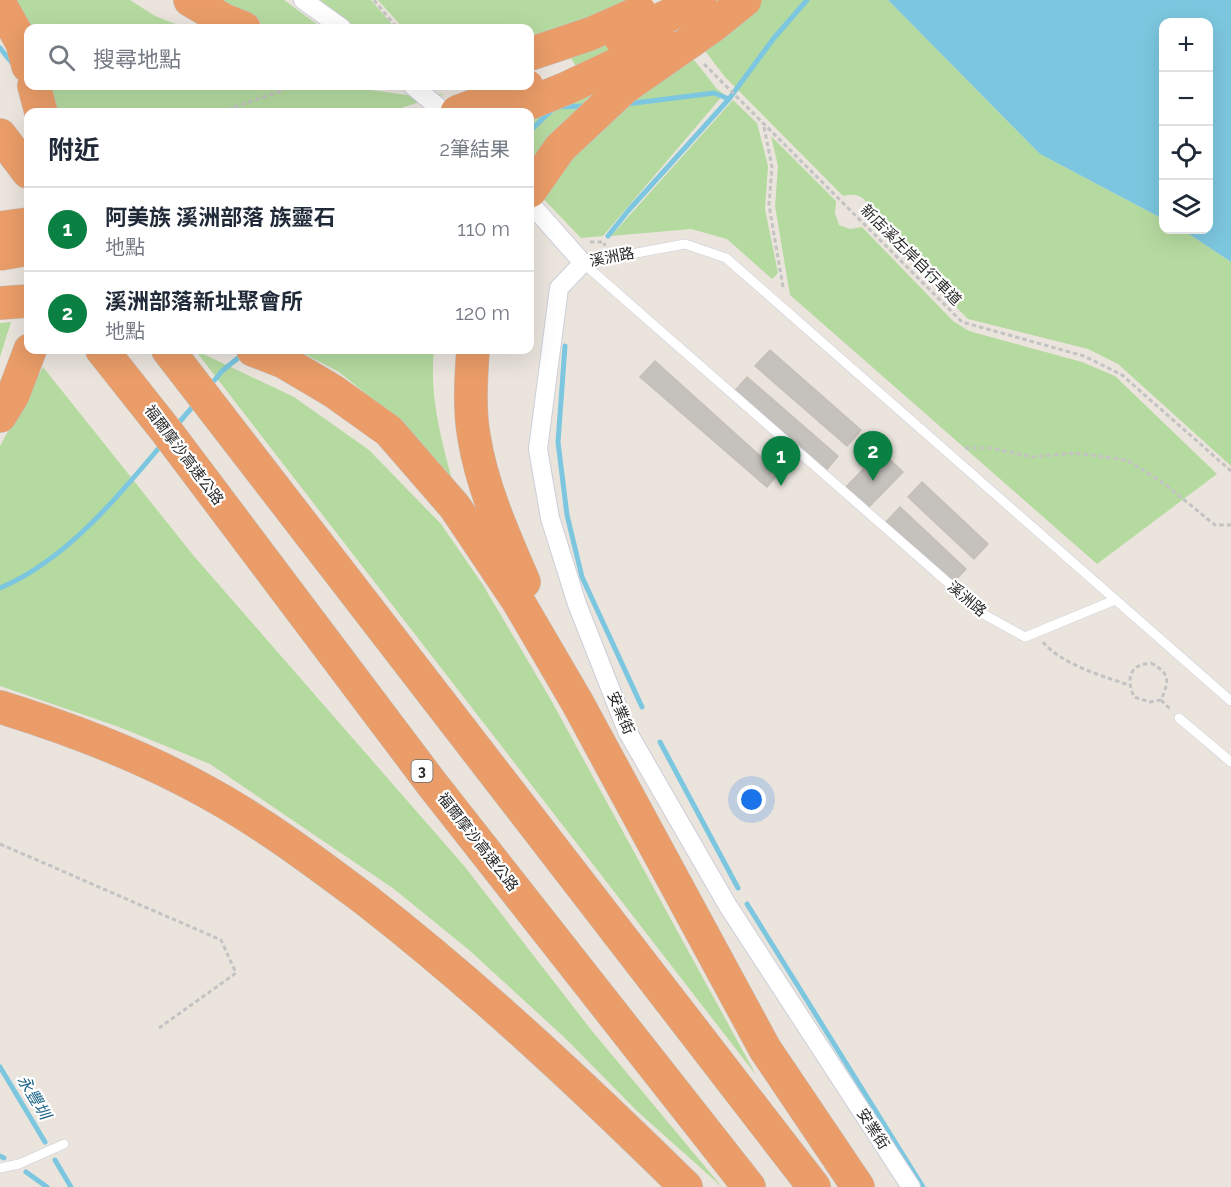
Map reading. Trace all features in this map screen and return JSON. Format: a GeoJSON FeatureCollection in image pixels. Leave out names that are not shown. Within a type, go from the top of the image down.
{"type":"FeatureCollection","features":[{"type":"Feature","properties":{"kind":"highway"},"geometry":{"type":"LineString","coordinates":[[190,0],[234,24]]}},
{"type":"Feature","properties":{"kind":"highway"},"geometry":{"type":"LineString","coordinates":[[534,53],[590,34],[636,12],[699,0]]}},
{"type":"Feature","properties":{"kind":"highway"},"geometry":{"type":"LineString","coordinates":[[534,82],[699,0]]}},
{"type":"Feature","properties":{"kind":"highway"},"geometry":{"type":"LineString","coordinates":[[517,108],[660,44],[743,0]]}},
{"type":"Feature","properties":{"kind":"highway"},"geometry":{"type":"LineString","coordinates":[[534,185],[560,148],[624,88],[714,25],[743,0]]}},
{"type":"Feature","properties":{"kind":"highway"},"geometry":{"type":"LineString","coordinates":[[0,4],[24,51]]}},
{"type":"Feature","properties":{"kind":"highway"},"geometry":{"type":"LineString","coordinates":[[35,90],[40,108]]}},
{"type":"Feature","properties":{"kind":"highway"},"geometry":{"type":"LineString","coordinates":[[468,108],[515,90]]}},
{"type":"Feature","properties":{"kind":"highway"},"geometry":{"type":"LineString","coordinates":[[0,135],[24,167]]}},
{"type":"Feature","properties":{"kind":"highway"},"geometry":{"type":"LineString","coordinates":[[0,220],[24,251]]}},
{"type":"Feature","properties":{"kind":"highway"},"geometry":{"type":"LineString","coordinates":[[0,228],[24,225]]}},
{"type":"Feature","properties":{"kind":"highway"},"geometry":{"type":"LineString","coordinates":[[0,254],[24,250]]}},
{"type":"Feature","properties":{"kind":"highway"},"geometry":{"type":"LineString","coordinates":[[0,303],[24,301]]}},
{"type":"Feature","properties":{"kind":"highway"},"geometry":{"type":"LineString","coordinates":[[0,416],[13,395],[28,354]]}},
{"type":"Feature","properties":{"kind":"highway","name":"福爾摩沙高速公路"},"geometry":{"type":"LineString","coordinates":[[105,354],[167,432],[432,784],[749,1187]]}},
{"type":"Feature","properties":{"kind":"highway"},"geometry":{"type":"LineString","coordinates":[[171,354],[814,1187]]}},
{"type":"Feature","properties":{"kind":"highway"},"geometry":{"type":"LineString","coordinates":[[263,354],[284,362],[333,391],[389,431],[455,507],[518,601],[577,702],[765,1049],[858,1187]]}},
{"type":"Feature","properties":{"kind":"highway"},"geometry":{"type":"LineString","coordinates":[[473,354],[471,388],[474,437],[486,484],[506,542],[577,702]]}},
{"type":"Feature","properties":{"kind":"highway"},"geometry":{"type":"LineString","coordinates":[[0,707],[92,738],[148,762],[205,791],[254,820],[313,860],[415,938],[534,1041],[686,1187]]}},
{"type":"Feature","properties":{"kind":"street"},"geometry":{"type":"LineString","coordinates":[[303,0],[336,24]]}},
{"type":"Feature","properties":{"kind":"street"},"geometry":{"type":"LineString","coordinates":[[418,90],[439,108]]}},
{"type":"Feature","properties":{"kind":"street"},"geometry":{"type":"LineString","coordinates":[[534,208],[583,263]]}},
{"type":"Feature","properties":{"kind":"street","name":"安業街"},"geometry":{"type":"LineString","coordinates":[[583,263],[559,288],[538,449],[550,518],[577,604],[627,731],[728,906],[911,1187]]}},
{"type":"Feature","properties":{"kind":"lane","name":"溪洲路"},"geometry":{"type":"LineString","coordinates":[[583,263],[685,244],[726,258],[1231,701]]}},
{"type":"Feature","properties":{"kind":"lane","name":"溪洲路"},"geometry":{"type":"LineString","coordinates":[[583,263],[985,615],[1025,637],[1036,633]]}},
{"type":"Feature","properties":{"kind":"lane"},"geometry":{"type":"LineString","coordinates":[[1036,633],[1115,600]]}},
{"type":"Feature","properties":{"kind":"lane"},"geometry":{"type":"LineString","coordinates":[[1179,718],[1231,762]]}},
{"type":"Feature","properties":{"kind":"lane"},"geometry":{"type":"LineString","coordinates":[[0,1168],[19,1164],[64,1144]]}},
{"type":"Feature","properties":{"kind":"path"},"geometry":{"type":"LineString","coordinates":[[374,0],[394,24]]}},
{"type":"Feature","properties":{"kind":"path","name":"新店溪左岸自行車道"},"geometry":{"type":"LineString","coordinates":[[702,62],[962,322],[1084,356],[1122,375],[1231,471]]}},
{"type":"Feature","properties":{"kind":"path"},"geometry":{"type":"LineString","coordinates":[[232,108],[282,90]]}},
{"type":"Feature","properties":{"kind":"path"},"geometry":{"type":"LineString","coordinates":[[764,125],[772,167],[769,205],[783,287],[773,299]]}},
{"type":"Feature","properties":{"kind":"path"},"geometry":{"type":"LineString","coordinates":[[942,448],[991,448],[1032,457],[1075,453],[1127,460],[1166,484],[1215,525],[1231,525]]}},
{"type":"Feature","properties":{"kind":"path"},"geometry":{"type":"LineString","coordinates":[[1036,633],[1050,650],[1092,673],[1129,685],[1134,697],[1150,702],[1161,700],[1167,686],[1167,676],[1161,668],[1151,663],[1140,664],[1132,672],[1129,685]]}},
{"type":"Feature","properties":{"kind":"path"},"geometry":{"type":"LineString","coordinates":[[0,844],[221,940],[236,973],[159,1028]]}},
{"type":"Feature","properties":{"kind":"green space"},"geometry":{"type":"Polygon","coordinates":[[[16,0],[130,0],[155,16],[176,24],[29,24],[16,0]]]}},
{"type":"Feature","properties":{"kind":"green space"},"geometry":{"type":"Polygon","coordinates":[[[206,0],[284,0],[317,24],[262,24],[206,0]]]}},
{"type":"Feature","properties":{"kind":"green space"},"geometry":{"type":"Polygon","coordinates":[[[308,0],[371,0],[392,24],[339,24],[308,0]]]}},
{"type":"Feature","properties":{"kind":"green space"},"geometry":{"type":"Polygon","coordinates":[[[378,0],[647,0],[717,89],[724,94],[603,236],[581,238],[534,189],[534,110],[587,85],[557,35],[534,41],[534,24],[399,24],[378,0]]]}},
{"type":"Feature","properties":{"kind":"green space"},"geometry":{"type":"Polygon","coordinates":[[[666,0],[888,0],[1040,154],[1159,217],[1159,234],[1189,234],[1231,262],[1231,466],[1118,364],[1088,349],[968,319],[871,222],[867,204],[861,197],[843,196],[725,77],[666,0]]]}},
{"type":"Feature","properties":{"kind":"green space"},"geometry":{"type":"Polygon","coordinates":[[[50,90],[371,90],[413,96],[445,94],[401,108],[56,108],[50,90]]]}},
{"type":"Feature","properties":{"kind":"green space"},"geometry":{"type":"Polygon","coordinates":[[[733,100],[757,123],[768,166],[765,209],[778,273],[772,279],[727,239],[691,229],[611,236],[733,100]]]}},
{"type":"Feature","properties":{"kind":"green space"},"geometry":{"type":"Polygon","coordinates":[[[771,136],[836,201],[835,213],[839,225],[850,229],[862,227],[953,321],[969,331],[1082,362],[1115,376],[1217,474],[1097,564],[790,295],[775,206],[778,166],[771,136]]]}},
{"type":"Feature","properties":{"kind":"green space"},"geometry":{"type":"Polygon","coordinates":[[[11,322],[0,357],[0,323],[11,322]]]}},
{"type":"Feature","properties":{"kind":"green space"},"geometry":{"type":"Polygon","coordinates":[[[198,354],[203,354],[294,397],[369,450],[441,524],[483,585],[551,700],[756,1075],[198,354]]]}},
{"type":"Feature","properties":{"kind":"green space"},"geometry":{"type":"Polygon","coordinates":[[[305,354],[434,354],[435,400],[440,433],[453,483],[392,415],[339,372],[305,354]]]}},
{"type":"Feature","properties":{"kind":"green space"},"geometry":{"type":"Polygon","coordinates":[[[43,367],[193,555],[465,867],[592,1031],[722,1187],[637,1111],[565,1038],[469,950],[394,889],[210,764],[119,727],[0,686],[0,446],[43,367]]]}},
{"type":"Feature","properties":{"kind":"water"},"geometry":{"type":"Polygon","coordinates":[[[888,0],[1231,0],[1231,262],[1189,234],[1213,234],[1213,18],[1159,18],[1159,217],[1040,154],[888,0]]]}},
{"type":"Feature","properties":{"kind":"building"},"geometry":{"type":"Polygon","coordinates":[[[770,350],[861,430],[847,446],[755,366],[770,350]]]}},
{"type":"Feature","properties":{"kind":"building"},"geometry":{"type":"Polygon","coordinates":[[[655,361],[779,473],[767,487],[640,377],[655,361]]]}},
{"type":"Feature","properties":{"kind":"building"},"geometry":{"type":"Polygon","coordinates":[[[747,377],[838,456],[824,473],[733,393],[747,377]]]}},
{"type":"Feature","properties":{"kind":"building"},"geometry":{"type":"Polygon","coordinates":[[[881,451],[903,472],[865,511],[843,490],[881,451]]]}},
{"type":"Feature","properties":{"kind":"building"},"geometry":{"type":"Polygon","coordinates":[[[922,482],[988,544],[974,559],[908,497],[922,482]]]}},
{"type":"Feature","properties":{"kind":"building"},"geometry":{"type":"Polygon","coordinates":[[[900,507],[966,569],[952,584],[886,522],[900,507]]]}},
{"type":"Feature","properties":{"kind":"waterway"},"geometry":{"type":"LineString","coordinates":[[608,236],[729,99],[774,38],[807,0]]}},
{"type":"Feature","properties":{"kind":"waterway"},"geometry":{"type":"LineString","coordinates":[[0,48],[12,63]]}},
{"type":"Feature","properties":{"kind":"waterway"},"geometry":{"type":"LineString","coordinates":[[627,104],[714,93],[729,99]]}},
{"type":"Feature","properties":{"kind":"waterway"},"geometry":{"type":"LineString","coordinates":[[534,127],[555,107],[588,106]]}},
{"type":"Feature","properties":{"kind":"waterway"},"geometry":{"type":"LineString","coordinates":[[565,346],[558,442],[567,515],[582,577],[642,707]]}},
{"type":"Feature","properties":{"kind":"waterway"},"geometry":{"type":"LineString","coordinates":[[209,387],[222,371],[243,354]]}},
{"type":"Feature","properties":{"kind":"waterway"},"geometry":{"type":"LineString","coordinates":[[176,426],[195,404]]}},
{"type":"Feature","properties":{"kind":"waterway"},"geometry":{"type":"LineString","coordinates":[[0,588],[24,576],[69,544],[109,505],[163,443]]}},
{"type":"Feature","properties":{"kind":"waterway"},"geometry":{"type":"LineString","coordinates":[[660,742],[738,888]]}},
{"type":"Feature","properties":{"kind":"waterway"},"geometry":{"type":"LineString","coordinates":[[747,904],[923,1187]]}},
{"type":"Feature","properties":{"kind":"waterway","name":"永豐圳"},"geometry":{"type":"LineString","coordinates":[[0,1067],[45,1142]]}},
{"type":"Feature","properties":{"kind":"waterway"},"geometry":{"type":"LineString","coordinates":[[0,1156],[4,1158]]}},
{"type":"Feature","properties":{"kind":"waterway","name":"永豐圳"},"geometry":{"type":"LineString","coordinates":[[55,1160],[71,1187]]}},
{"type":"Feature","properties":{"kind":"waterway"},"geometry":{"type":"LineString","coordinates":[[26,1172],[47,1187]]}},
{"type":"Feature","properties":{"kind":"place","name":"溪洲部落新址聚會所"},"geometry":{"type":"Point","coordinates":[873,481]}},
{"type":"Feature","properties":{"kind":"place","name":"阿美族 溪洲部落 族靈石"},"geometry":{"type":"Point","coordinates":[781,486]}}]}
